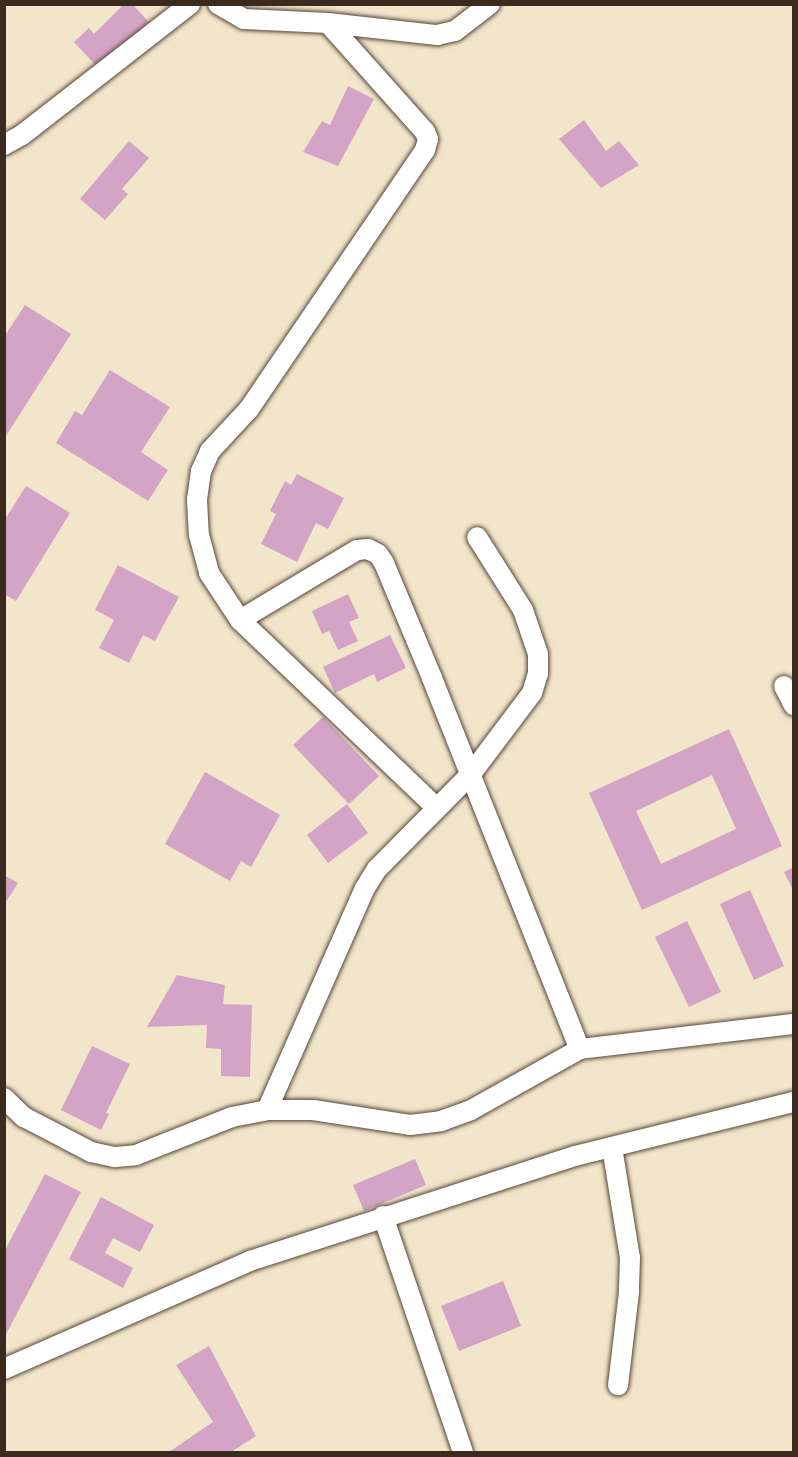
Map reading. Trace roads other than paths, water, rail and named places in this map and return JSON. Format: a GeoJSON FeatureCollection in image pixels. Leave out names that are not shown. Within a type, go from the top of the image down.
{"type":"FeatureCollection","features":[{"type":"Feature","properties":{"kind":"street"},"geometry":{"type":"LineString","coordinates":[[4,145],[22,135],[190,4]]}},
{"type":"Feature","properties":{"kind":"street"},"geometry":{"type":"LineString","coordinates":[[218,4],[244,19],[328,23],[437,35],[455,31],[490,4]]}},
{"type":"Feature","properties":{"kind":"street"},"geometry":{"type":"LineString","coordinates":[[328,23],[425,132],[428,140],[425,150],[248,410],[210,451],[201,471],[197,500],[199,535],[209,573],[240,620],[436,808]]}},
{"type":"Feature","properties":{"kind":"street"},"geometry":{"type":"LineString","coordinates":[[267,1110],[365,888],[385,860],[471,774],[532,693],[538,673],[538,654],[523,610],[477,537]]}},
{"type":"Feature","properties":{"kind":"street"},"geometry":{"type":"LineString","coordinates":[[240,620],[357,550],[368,549],[378,554],[384,563],[471,774],[580,1049]]}},
{"type":"Feature","properties":{"kind":"street"},"geometry":{"type":"LineString","coordinates":[[784,686],[794,706]]}},
{"type":"Feature","properties":{"kind":"street"},"geometry":{"type":"LineString","coordinates":[[4,1098],[24,1117],[91,1152],[115,1157],[136,1155],[232,1117],[267,1110],[314,1110],[410,1125],[441,1121],[471,1110],[580,1049],[794,1024]]}},
{"type":"Feature","properties":{"kind":"street"},"geometry":{"type":"LineString","coordinates":[[4,1369],[250,1261],[383,1216],[612,1147],[794,1102]]}},
{"type":"Feature","properties":{"kind":"street"},"geometry":{"type":"LineString","coordinates":[[612,1147],[630,1258],[629,1292],[618,1385]]}},
{"type":"Feature","properties":{"kind":"street"},"geometry":{"type":"LineString","coordinates":[[383,1216],[463,1452]]}}]}
